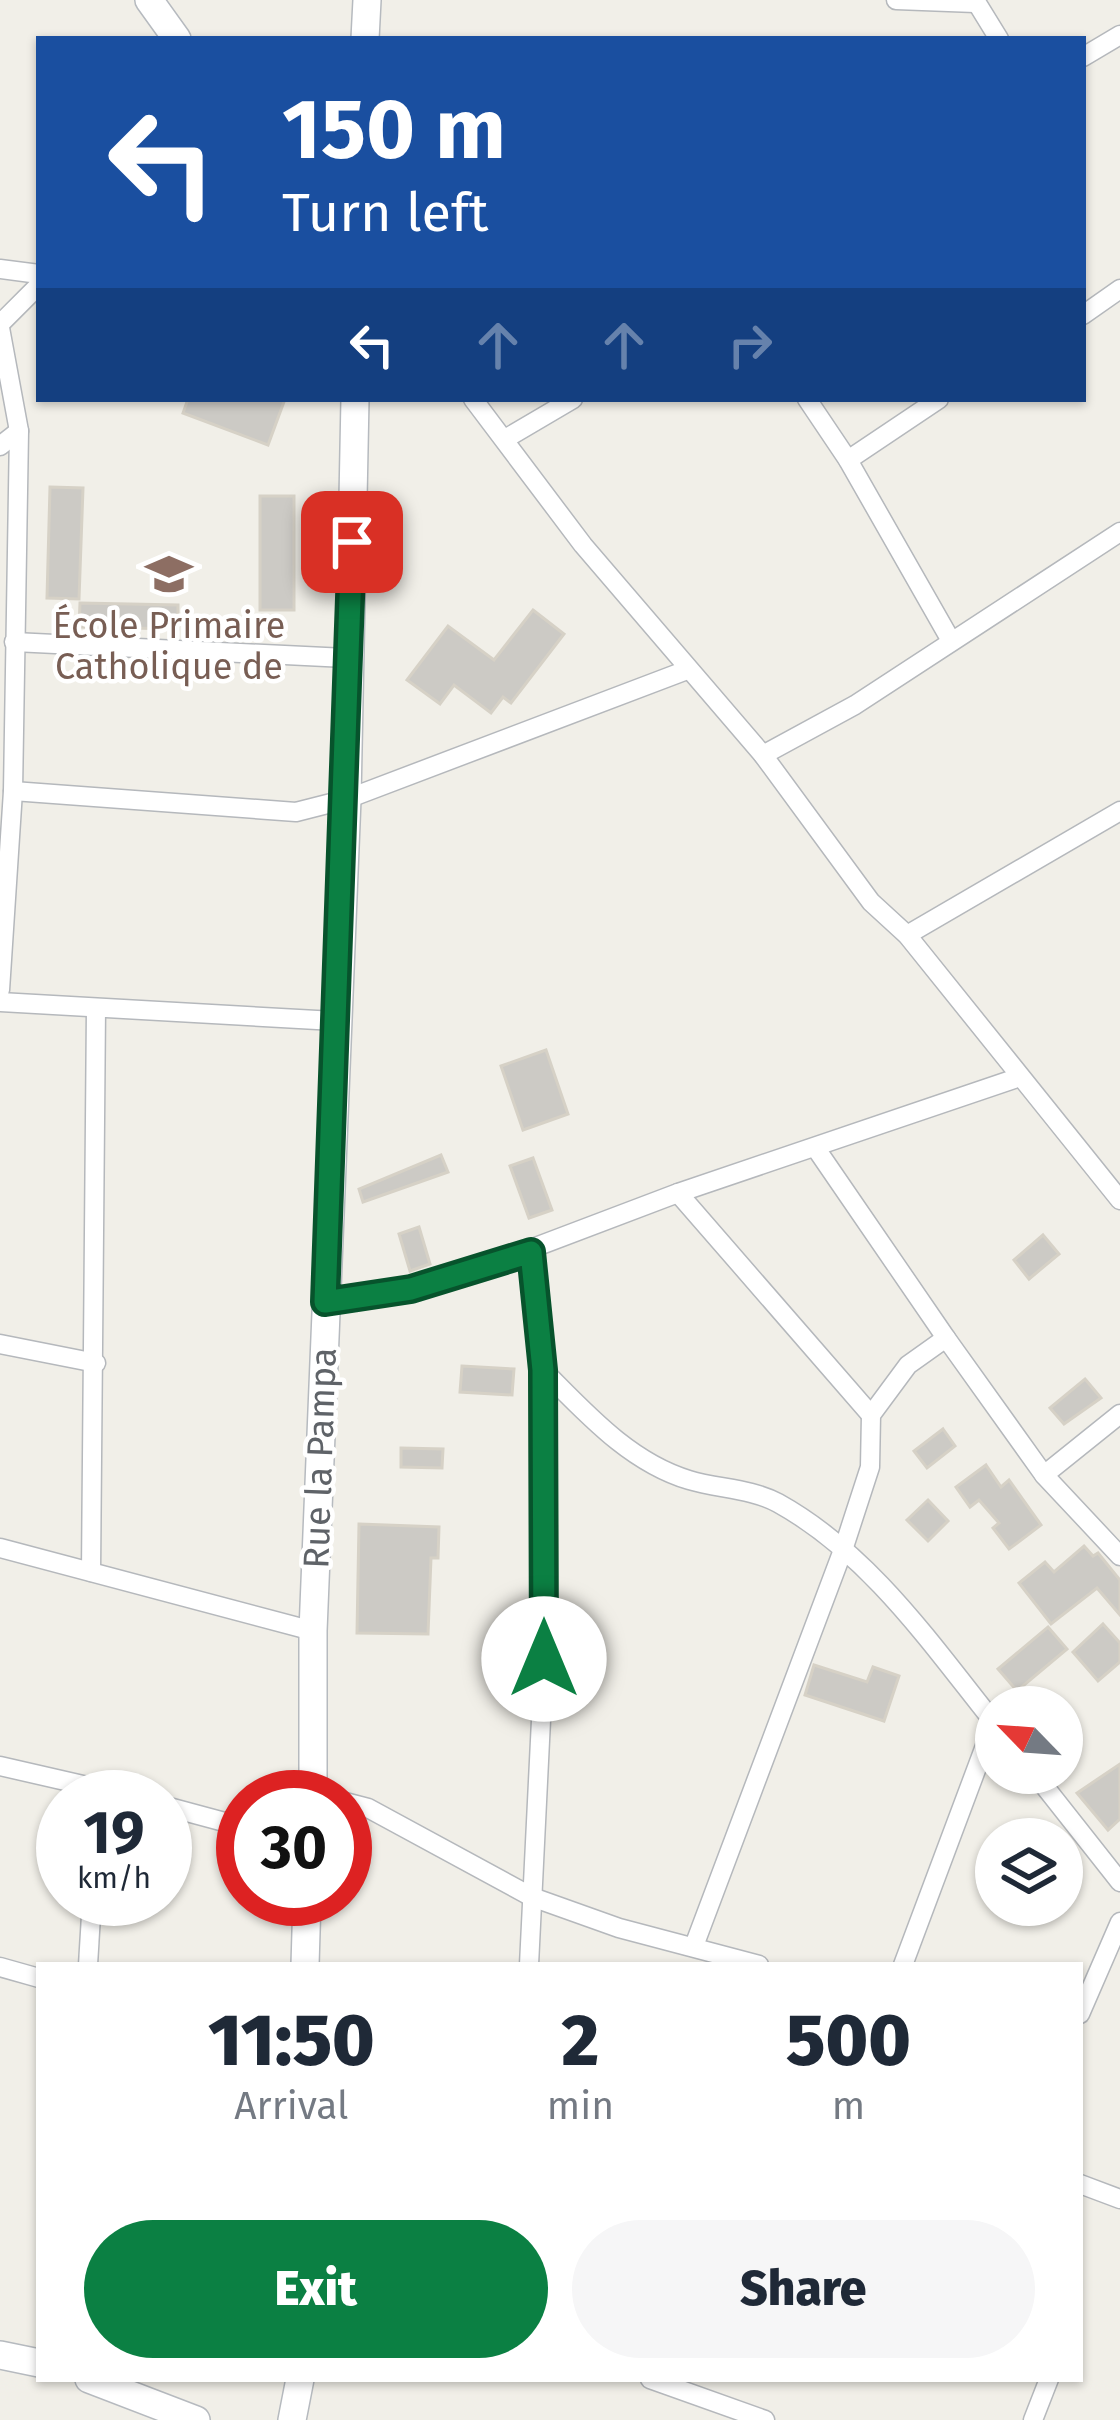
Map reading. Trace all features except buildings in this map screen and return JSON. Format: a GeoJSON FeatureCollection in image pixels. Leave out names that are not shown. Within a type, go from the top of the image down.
{"type":"FeatureCollection","features":[{"type":"Feature","properties":{"kind":"street"},"geometry":{"type":"LineString","coordinates":[[149,0],[175,36]]}},
{"type":"Feature","properties":{"kind":"street"},"geometry":{"type":"LineString","coordinates":[[365,36],[367,0]]}},
{"type":"Feature","properties":{"kind":"street"},"geometry":{"type":"LineString","coordinates":[[896,0],[975,1],[997,36]]}},
{"type":"Feature","properties":{"kind":"street"},"geometry":{"type":"LineString","coordinates":[[1086,55],[1120,35]]}},
{"type":"Feature","properties":{"kind":"street"},"geometry":{"type":"LineString","coordinates":[[0,269],[36,274]]}},
{"type":"Feature","properties":{"kind":"street"},"geometry":{"type":"LineString","coordinates":[[0,990],[13,791],[19,430],[0,326],[36,288]]}},
{"type":"Feature","properties":{"kind":"street"},"geometry":{"type":"LineString","coordinates":[[1086,313],[1120,290]]}},
{"type":"Feature","properties":{"kind":"street","name":"Rue la Pampa"},"geometry":{"type":"LineString","coordinates":[[316,1770],[314,1631],[347,799],[346,658],[355,402]]}},
{"type":"Feature","properties":{"kind":"street"},"geometry":{"type":"LineString","coordinates":[[475,402],[687,670],[763,755],[871,902],[907,935],[1120,1200]]}},
{"type":"Feature","properties":{"kind":"street"},"geometry":{"type":"LineString","coordinates":[[505,439],[568,402]]}},
{"type":"Feature","properties":{"kind":"street"},"geometry":{"type":"LineString","coordinates":[[808,402],[848,460],[950,639]]}},
{"type":"Feature","properties":{"kind":"street"},"geometry":{"type":"LineString","coordinates":[[848,460],[935,402]]}},
{"type":"Feature","properties":{"kind":"street"},"geometry":{"type":"LineString","coordinates":[[0,446],[19,430]]}},
{"type":"Feature","properties":{"kind":"street"},"geometry":{"type":"LineString","coordinates":[[763,755],[855,705],[1120,532]]}},
{"type":"Feature","properties":{"kind":"street"},"geometry":{"type":"LineString","coordinates":[[14,642],[346,658]]}},
{"type":"Feature","properties":{"kind":"street"},"geometry":{"type":"LineString","coordinates":[[13,791],[296,812],[347,799],[687,670]]}},
{"type":"Feature","properties":{"kind":"street"},"geometry":{"type":"LineString","coordinates":[[907,935],[1116,821]]}},
{"type":"Feature","properties":{"kind":"street"},"geometry":{"type":"LineString","coordinates":[[0,1001],[335,1021]]}},
{"type":"Feature","properties":{"kind":"street"},"geometry":{"type":"LineString","coordinates":[[91,1572],[96,1008]]}},
{"type":"Feature","properties":{"kind":"street"},"geometry":{"type":"LineString","coordinates":[[325,1302],[411,1289],[531,1252],[678,1193],[817,1150],[1020,1077]]}},
{"type":"Feature","properties":{"kind":"street"},"geometry":{"type":"LineString","coordinates":[[817,1150],[1044,1475],[1120,1556]]}},
{"type":"Feature","properties":{"kind":"street"},"geometry":{"type":"LineString","coordinates":[[678,1193],[871,1415]]}},
{"type":"Feature","properties":{"kind":"street"},"geometry":{"type":"LineString","coordinates":[[529,1962],[544,1659],[543,1370],[531,1252]]}},
{"type":"Feature","properties":{"kind":"street"},"geometry":{"type":"LineString","coordinates":[[694,1946],[843,1550],[870,1467],[871,1415],[908,1365],[946,1338]]}},
{"type":"Feature","properties":{"kind":"street"},"geometry":{"type":"LineString","coordinates":[[0,1344],[96,1363]]}},
{"type":"Feature","properties":{"kind":"street"},"geometry":{"type":"LineString","coordinates":[[543,1370],[647,1463],[689,1480],[773,1500],[868,1568],[975,1699]]}},
{"type":"Feature","properties":{"kind":"street"},"geometry":{"type":"LineString","coordinates":[[1044,1475],[1120,1414]]}},
{"type":"Feature","properties":{"kind":"street"},"geometry":{"type":"LineString","coordinates":[[0,1548],[314,1631]]}},
{"type":"Feature","properties":{"kind":"street"},"geometry":{"type":"LineString","coordinates":[[0,1766],[36,1776]]}},
{"type":"Feature","properties":{"kind":"street"},"geometry":{"type":"LineString","coordinates":[[904,1962],[975,1776]]}},
{"type":"Feature","properties":{"kind":"street"},"geometry":{"type":"LineString","coordinates":[[1051,1794],[1120,1882]]}},
{"type":"Feature","properties":{"kind":"street"},"geometry":{"type":"LineString","coordinates":[[372,1810],[532,1897],[749,1962]]}},
{"type":"Feature","properties":{"kind":"street"},"geometry":{"type":"LineString","coordinates":[[1083,2007],[1120,1922]]}},
{"type":"Feature","properties":{"kind":"street"},"geometry":{"type":"LineString","coordinates":[[88,1962],[90,1926]]}},
{"type":"Feature","properties":{"kind":"street"},"geometry":{"type":"LineString","coordinates":[[305,1962],[307,1926]]}},
{"type":"Feature","properties":{"kind":"street"},"geometry":{"type":"LineString","coordinates":[[0,1967],[36,1977]]}},
{"type":"Feature","properties":{"kind":"street"},"geometry":{"type":"LineString","coordinates":[[1083,2185],[1120,2199]]}},
{"type":"Feature","properties":{"kind":"street"},"geometry":{"type":"LineString","coordinates":[[0,2355],[36,2361]]}},
{"type":"Feature","properties":{"kind":"street"},"geometry":{"type":"LineString","coordinates":[[97,2382],[196,2420]]}},
{"type":"Feature","properties":{"kind":"street"},"geometry":{"type":"LineString","coordinates":[[292,2420],[299,2382]]}},
{"type":"Feature","properties":{"kind":"street"},"geometry":{"type":"LineString","coordinates":[[658,2382],[764,2420]]}},
{"type":"Feature","properties":{"kind":"street"},"geometry":{"type":"LineString","coordinates":[[1033,2420],[1048,2382]]}},
{"type":"Feature","properties":{"kind":"place","name":"École Primaire Catholique de"},"geometry":{"type":"Point","coordinates":[169,574]}},
{"type":"Feature","properties":{"kind":"route"},"geometry":{"type":"LineString","coordinates":[[352,542],[346,658],[347,799],[325,1302],[411,1289],[531,1252],[543,1370],[544,1659]]}}]}
